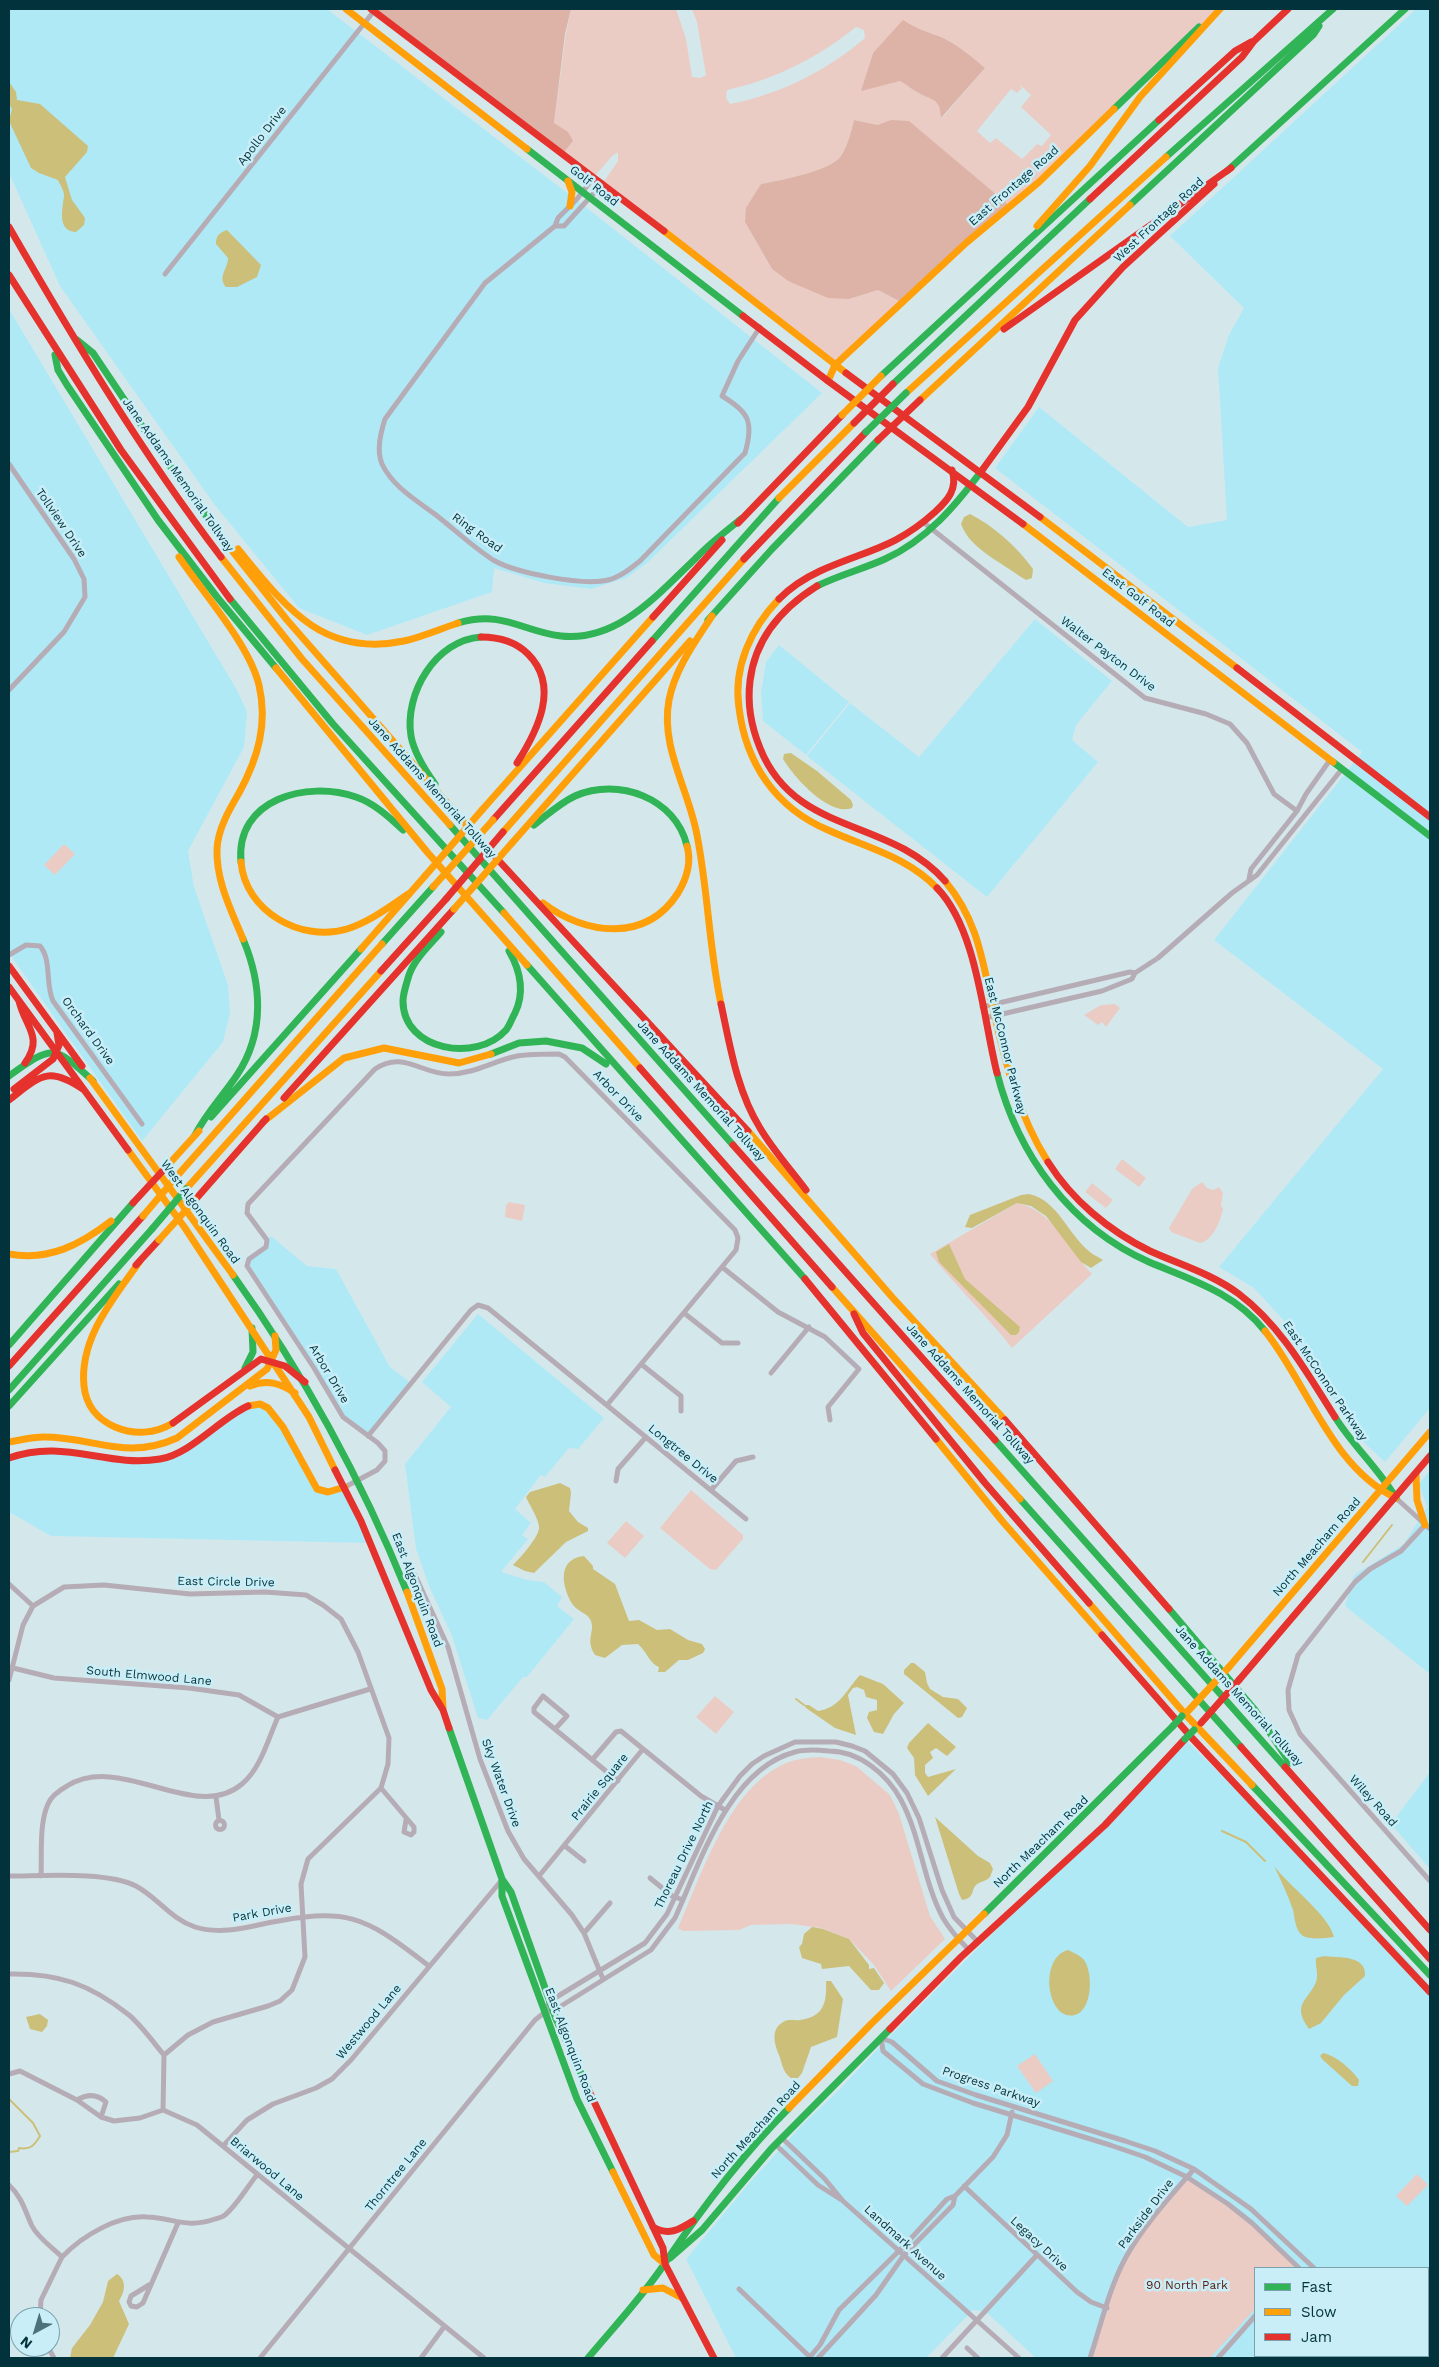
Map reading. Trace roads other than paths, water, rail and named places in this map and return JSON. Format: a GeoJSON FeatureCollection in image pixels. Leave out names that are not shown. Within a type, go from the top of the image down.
{"type":"FeatureCollection","features":[{"type":"Feature","properties":{"kind":"main road","name":"Golf Road"},"geometry":{"type":"LineString","coordinates":[[346,9],[828,381]]}},
{"type":"Feature","properties":{"kind":"main road"},"geometry":{"type":"LineString","coordinates":[[1006,261],[1090,166],[1140,97],[1219,9]]}},
{"type":"Feature","properties":{"kind":"main road","name":"East Frontage Road"},"geometry":{"type":"LineString","coordinates":[[828,381],[834,365],[966,243],[1046,176],[1219,9]]}},
{"type":"Feature","properties":{"kind":"main road"},"geometry":{"type":"LineString","coordinates":[[9,1366],[785,491],[893,384],[1242,57],[1254,41],[1288,9]]}},
{"type":"Feature","properties":{"kind":"main road"},"geometry":{"type":"LineString","coordinates":[[9,1390],[446,899],[676,634],[794,504],[906,393],[1123,195],[1333,9]]}},
{"type":"Feature","properties":{"kind":"main road","name":"West Frontage Road"},"geometry":{"type":"LineString","coordinates":[[972,484],[1033,398],[1082,310],[1111,280],[1405,9]]}},
{"type":"Feature","properties":{"kind":"main road","name":"Golf Road"},"geometry":{"type":"LineString","coordinates":[[372,10],[603,183],[834,365]]}},
{"type":"Feature","properties":{"kind":"main road"},"geometry":{"type":"LineString","coordinates":[[520,836],[772,549],[878,440],[1313,35],[1326,16]]}},
{"type":"Feature","properties":{"kind":"main road"},"geometry":{"type":"LineString","coordinates":[[9,1345],[741,519],[881,376],[1235,51],[1254,41]]}},
{"type":"Feature","properties":{"kind":"main road"},"geometry":{"type":"LineString","coordinates":[[968,356],[1232,168]]}},
{"type":"Feature","properties":{"kind":"main road"},"geometry":{"type":"LineString","coordinates":[[568,181],[572,192],[570,206]]}},
{"type":"Feature","properties":{"kind":"main road","name":"Jane Addams Memorial Tollway"},"geometry":{"type":"LineString","coordinates":[[9,227],[70,334],[181,503],[249,594],[302,659],[1308,1790],[1430,1930]]}},
{"type":"Feature","properties":{"kind":"main road"},"geometry":{"type":"LineString","coordinates":[[9,275],[54,350],[167,516],[254,630],[325,715],[509,917],[1430,1959]]}},
{"type":"Feature","properties":{"kind":"main road"},"geometry":{"type":"LineString","coordinates":[[70,334],[93,353],[152,441],[233,552],[287,620],[455,813],[745,1128],[892,1297],[1092,1518],[1255,1710],[1308,1790]]}},
{"type":"Feature","properties":{"kind":"main road"},"geometry":{"type":"LineString","coordinates":[[54,350],[58,370],[67,385],[158,520],[249,638],[428,853],[818,1294],[1003,1522],[1192,1738],[1430,1992]]}},
{"type":"Feature","properties":{"kind":"main road","name":"East Golf Road"},"geometry":{"type":"LineString","coordinates":[[834,365],[982,472],[1430,817]]}},
{"type":"Feature","properties":{"kind":"main road","name":"East Golf Road"},"geometry":{"type":"LineString","coordinates":[[828,381],[972,484],[1430,836]]}},
{"type":"Feature","properties":{"kind":"main road","name":"East McConnor Parkway"},"geometry":{"type":"LineString","coordinates":[[952,470],[956,486],[951,495],[907,535],[811,575],[792,586],[760,622],[747,646],[738,684],[738,710],[742,736],[751,759],[766,784],[783,803],[801,818],[820,827],[886,851],[909,863],[944,895],[960,922],[968,945],[1006,1104],[1013,1125],[1026,1150],[1050,1184],[1082,1218],[1123,1248],[1142,1259],[1218,1290],[1244,1308],[1265,1330],[1318,1418],[1336,1442],[1381,1492],[1396,1498]]}},
{"type":"Feature","properties":{"kind":"main road","name":"East McConnor Parkway"},"geometry":{"type":"LineString","coordinates":[[972,484],[932,529],[910,546],[886,559],[822,582],[786,609],[773,624],[758,650],[750,681],[751,724],[757,744],[769,769],[790,794],[818,814],[910,851],[927,862],[963,902],[974,928],[992,1005],[1021,1111],[1041,1152],[1079,1201],[1118,1232],[1148,1250],[1206,1274],[1254,1306],[1282,1336],[1354,1445],[1388,1483],[1396,1498]]}},
{"type":"Feature","properties":{"kind":"main road"},"geometry":{"type":"LineString","coordinates":[[196,499],[299,618],[331,638],[348,643],[370,645],[405,641],[470,620],[485,618],[500,619],[562,636],[587,636],[610,630],[628,621],[644,608],[708,545],[741,519]]}},
{"type":"Feature","properties":{"kind":"main road"},"geometry":{"type":"LineString","coordinates":[[158,520],[181,560],[241,644],[253,664],[265,704],[264,727],[260,749],[224,822],[217,857],[220,884],[248,950],[256,979],[260,1006],[257,1029],[243,1066],[210,1109],[195,1135]]}},
{"type":"Feature","properties":{"kind":"main road"},"geometry":{"type":"LineString","coordinates":[[712,616],[681,667],[669,699],[667,735],[697,834],[716,978],[735,1068],[749,1106],[774,1149],[892,1297]]}},
{"type":"Feature","properties":{"kind":"main road"},"geometry":{"type":"LineString","coordinates":[[455,813],[430,776],[417,751],[411,736],[411,709],[418,685],[435,661],[448,650],[474,637],[496,637],[515,643],[536,662],[545,686],[543,712],[531,742],[493,798]]}},
{"type":"Feature","properties":{"kind":"main road"},"geometry":{"type":"LineString","coordinates":[[9,1406],[520,836],[578,794],[611,788],[642,794],[664,806],[679,822],[689,851],[687,875],[677,897],[659,916],[630,927],[607,929],[583,926],[555,912],[527,891]]}},
{"type":"Feature","properties":{"kind":"main road"},"geometry":{"type":"LineString","coordinates":[[410,893],[368,920],[343,930],[314,932],[293,927],[269,914],[246,886],[240,861],[240,851],[246,830],[260,809],[281,797],[303,792],[334,793],[355,796],[384,813],[428,853]]}},
{"type":"Feature","properties":{"kind":"main road"},"geometry":{"type":"LineString","coordinates":[[453,910],[445,928],[411,970],[406,982],[404,998],[405,1011],[412,1027],[429,1043],[441,1049],[462,1050],[486,1044],[507,1027],[517,1009],[521,990],[517,966],[490,922]]}},
{"type":"Feature","properties":{"kind":"main road","name":"West Algonquin Road"},"geometry":{"type":"LineString","coordinates":[[9,966],[275,1336],[304,1382],[359,1480]]}},
{"type":"Feature","properties":{"kind":"main road","name":"West Algonquin Road"},"geometry":{"type":"LineString","coordinates":[[9,987],[56,1054],[185,1228],[295,1393],[345,1487]]}},
{"type":"Feature","properties":{"kind":"main road"},"geometry":{"type":"LineString","coordinates":[[19,1001],[21,1014],[33,1032],[36,1041],[33,1052],[22,1067]]}},
{"type":"Feature","properties":{"kind":"main road"},"geometry":{"type":"LineString","coordinates":[[9,1093],[54,1059],[60,1045],[58,1033]]}},
{"type":"Feature","properties":{"kind":"main road"},"geometry":{"type":"LineString","coordinates":[[264,1122],[344,1058],[384,1048],[459,1063],[484,1057],[519,1043],[546,1041],[570,1044],[598,1057],[648,1112],[684,1143]]}},
{"type":"Feature","properties":{"kind":"main road"},"geometry":{"type":"LineString","coordinates":[[9,1076],[41,1056],[64,1054],[93,1081]]}},
{"type":"Feature","properties":{"kind":"main road"},"geometry":{"type":"LineString","coordinates":[[9,1100],[31,1084],[52,1074],[64,1076],[84,1090]]}},
{"type":"Feature","properties":{"kind":"main road"},"geometry":{"type":"LineString","coordinates":[[9,1254],[43,1256],[75,1247],[98,1232],[133,1203]]}},
{"type":"Feature","properties":{"kind":"main road"},"geometry":{"type":"LineString","coordinates":[[140,1261],[98,1324],[86,1352],[83,1369],[84,1390],[89,1404],[98,1416],[110,1425],[126,1431],[141,1433],[155,1431],[176,1421],[243,1370],[261,1359],[273,1360],[284,1365],[304,1382]]}},
{"type":"Feature","properties":{"kind":"main road"},"geometry":{"type":"LineString","coordinates":[[850,1305],[863,1333],[985,1483],[1197,1727],[1430,1976]]}},
{"type":"Feature","properties":{"kind":"main road"},"geometry":{"type":"LineString","coordinates":[[243,1370],[253,1352],[252,1328]]}},
{"type":"Feature","properties":{"kind":"main road"},"geometry":{"type":"LineString","coordinates":[[9,1442],[30,1437],[48,1437],[135,1449],[153,1448],[176,1438],[267,1370],[276,1350],[275,1336]]}},
{"type":"Feature","properties":{"kind":"main road"},"geometry":{"type":"LineString","coordinates":[[235,1395],[256,1383],[266,1381],[279,1384],[295,1393]]}},
{"type":"Feature","properties":{"kind":"main road"},"geometry":{"type":"LineString","coordinates":[[9,1458],[41,1450],[129,1461],[164,1458],[199,1440],[244,1406],[256,1403],[274,1414],[313,1485],[319,1492],[327,1493],[345,1487]]}},
{"type":"Feature","properties":{"kind":"main road","name":"North Meacham Road"},"geometry":{"type":"LineString","coordinates":[[588,2358],[665,2264],[693,2221],[742,2158],[777,2120],[966,1931],[1072,1829],[1229,1667],[1381,1492],[1430,1432]]}},
{"type":"Feature","properties":{"kind":"main road","name":"North Meacham Road"},"geometry":{"type":"LineString","coordinates":[[665,2264],[702,2230],[782,2138],[969,1950],[1105,1825],[1239,1680],[1430,1456]]}},
{"type":"Feature","properties":{"kind":"main road"},"geometry":{"type":"LineString","coordinates":[[1417,1472],[1414,1489],[1415,1499],[1428,1527]]}},
{"type":"Feature","properties":{"kind":"main road","name":"East Algonquin Road"},"geometry":{"type":"LineString","coordinates":[[359,1480],[394,1558],[430,1654],[442,1689],[443,1710]]}},
{"type":"Feature","properties":{"kind":"main road","name":"East Algonquin Road"},"geometry":{"type":"LineString","coordinates":[[345,1487],[431,1690],[443,1710],[502,1880],[511,1892],[553,2011],[608,2134],[663,2248],[665,2264],[714,2358]]}},
{"type":"Feature","properties":{"kind":"main road","name":"East Algonquin Road"},"geometry":{"type":"LineString","coordinates":[[502,1880],[502,1896],[577,2099],[654,2255],[665,2264]]}},
{"type":"Feature","properties":{"kind":"main road"},"geometry":{"type":"LineString","coordinates":[[652,2227],[663,2233],[672,2233],[693,2221]]}},
{"type":"Feature","properties":{"kind":"main road"},"geometry":{"type":"LineString","coordinates":[[643,2290],[666,2289],[683,2299]]}},
{"type":"Feature","properties":{"kind":"street","name":"Apollo Drive"},"geometry":{"type":"LineString","coordinates":[[165,274],[364,23],[372,10]]}},
{"type":"Feature","properties":{"kind":"street","name":"Ring Road"},"geometry":{"type":"LineString","coordinates":[[594,177],[558,218],[555,226],[485,284],[385,419],[380,438],[381,461],[392,481],[494,560],[539,575],[590,583],[610,580],[627,572],[640,561],[745,453],[750,435],[749,418],[738,405],[722,396],[738,361],[760,327]]}},
{"type":"Feature","properties":{"kind":"street","name":"Ring Road"},"geometry":{"type":"LineString","coordinates":[[555,226],[564,226],[603,183]]}},
{"type":"Feature","properties":{"kind":"street","name":"Tollview Drive"},"geometry":{"type":"LineString","coordinates":[[9,464],[74,560],[84,580],[85,598],[64,632],[9,690]]}},
{"type":"Feature","properties":{"kind":"street","name":"Walter Payton Drive"},"geometry":{"type":"LineString","coordinates":[[923,522],[1145,698],[1206,714],[1230,724],[1248,743],[1271,790],[1297,811]]}},
{"type":"Feature","properties":{"kind":"street"},"geometry":{"type":"LineString","coordinates":[[1248,879],[1251,869],[1297,811],[1306,794],[1330,760]]}},
{"type":"Feature","properties":{"kind":"street"},"geometry":{"type":"LineString","coordinates":[[985,1018],[1102,991],[1132,979],[1135,974],[1158,958],[1248,879],[1257,875],[1342,769]]}},
{"type":"Feature","properties":{"kind":"street","name":"Orchard Drive"},"geometry":{"type":"LineString","coordinates":[[9,955],[26,945],[40,946],[45,952],[50,994],[53,1001],[142,1124]]}},
{"type":"Feature","properties":{"kind":"street"},"geometry":{"type":"LineString","coordinates":[[982,1007],[1130,972],[1135,974]]}},
{"type":"Feature","properties":{"kind":"street","name":"Arbor Drive"},"geometry":{"type":"LineString","coordinates":[[345,1487],[377,1470],[385,1461],[385,1451],[343,1417],[314,1368],[247,1266],[249,1259],[266,1247],[266,1240],[247,1213],[248,1204],[375,1069],[384,1063],[397,1061],[451,1074],[477,1070],[516,1056],[559,1054],[565,1057],[735,1230],[738,1246],[607,1404]]}},
{"type":"Feature","properties":{"kind":"street"},"geometry":{"type":"LineString","coordinates":[[722,1267],[778,1312],[810,1327],[825,1337],[859,1369],[828,1407],[830,1420]]}},
{"type":"Feature","properties":{"kind":"street"},"geometry":{"type":"LineString","coordinates":[[368,1436],[471,1310],[478,1305],[488,1308],[607,1404]]}},
{"type":"Feature","properties":{"kind":"street"},"geometry":{"type":"LineString","coordinates":[[684,1313],[722,1343],[738,1343]]}},
{"type":"Feature","properties":{"kind":"street"},"geometry":{"type":"LineString","coordinates":[[771,1373],[810,1327]]}},
{"type":"Feature","properties":{"kind":"street"},"geometry":{"type":"LineString","coordinates":[[641,1364],[680,1396],[681,1412]]}},
{"type":"Feature","properties":{"kind":"street","name":"Longtree Drive"},"geometry":{"type":"LineString","coordinates":[[607,1404],[746,1519]]}},
{"type":"Feature","properties":{"kind":"street"},"geometry":{"type":"LineString","coordinates":[[616,1480],[618,1469],[646,1437]]}},
{"type":"Feature","properties":{"kind":"street"},"geometry":{"type":"LineString","coordinates":[[711,1490],[736,1461],[754,1457]]}},
{"type":"Feature","properties":{"kind":"street"},"geometry":{"type":"LineString","coordinates":[[1396,1498],[1428,1527]]}},
{"type":"Feature","properties":{"kind":"street","name":"Wiley Road"},"geometry":{"type":"LineString","coordinates":[[1428,1527],[1401,1551],[1370,1569],[1355,1582],[1298,1655],[1288,1690],[1290,1710],[1300,1734],[1430,1881]]}},
{"type":"Feature","properties":{"kind":"street","name":"Sky Water Drive"},"geometry":{"type":"LineString","coordinates":[[415,1575],[448,1647],[480,1759],[508,1832],[524,1859],[572,1914],[584,1932],[598,1971],[603,1979]]}},
{"type":"Feature","properties":{"kind":"street"},"geometry":{"type":"LineString","coordinates":[[9,1584],[33,1606],[23,1626],[9,1680]]}},
{"type":"Feature","properties":{"kind":"street","name":"East Circle Drive"},"geometry":{"type":"LineString","coordinates":[[33,1606],[64,1587],[104,1585],[190,1594],[265,1592],[306,1595],[341,1619],[358,1652],[389,1738],[388,1764],[380,1788]]}},
{"type":"Feature","properties":{"kind":"street","name":"South Elmwood Lane"},"geometry":{"type":"LineString","coordinates":[[13,1668],[54,1678],[189,1688],[239,1695],[278,1717]]}},
{"type":"Feature","properties":{"kind":"street"},"geometry":{"type":"LineString","coordinates":[[41,1876],[47,1807],[49,1801],[59,1790],[72,1782],[86,1776],[123,1778],[188,1794],[216,1797],[234,1790],[249,1777],[258,1763],[278,1717],[370,1689]]}},
{"type":"Feature","properties":{"kind":"street"},"geometry":{"type":"LineString","coordinates":[[555,1729],[567,1716],[543,1696],[533,1710],[555,1729],[618,1782]]}},
{"type":"Feature","properties":{"kind":"street","name":"Prairie Square"},"geometry":{"type":"LineString","coordinates":[[539,1876],[618,1782],[643,1749],[624,1732],[618,1730],[592,1760]]}},
{"type":"Feature","properties":{"kind":"street","name":"Thoreau Drive North"},"geometry":{"type":"LineString","coordinates":[[550,2001],[645,1943],[667,1914],[718,1806],[740,1776],[752,1764],[764,1756],[795,1742],[836,1742],[865,1751],[893,1774],[907,1793],[929,1846],[947,1904],[954,1917],[978,1942]]}},
{"type":"Feature","properties":{"kind":"street"},"geometry":{"type":"LineString","coordinates":[[643,1749],[701,1796],[726,1810]]}},
{"type":"Feature","properties":{"kind":"street","name":"Thoreau Drive North"},"geometry":{"type":"LineString","coordinates":[[553,2011],[651,1950],[666,1932],[726,1810],[758,1771],[768,1763],[796,1751],[835,1751],[861,1759],[887,1780],[900,1797],[911,1821],[939,1909],[958,1939],[969,1950]]}},
{"type":"Feature","properties":{"kind":"street"},"geometry":{"type":"LineString","coordinates":[[164,2055],[188,2035],[212,2022],[268,2006],[280,2001],[292,1990],[305,1957],[301,1884],[308,1859],[343,1823],[374,1797],[380,1788],[406,1820]]}},
{"type":"Feature","properties":{"kind":"street"},"geometry":{"type":"LineString","coordinates":[[216,1797],[219,1820]]}},
{"type":"Feature","properties":{"kind":"street"},"geometry":{"type":"LineString","coordinates":[[565,1846],[584,1861]]}},
{"type":"Feature","properties":{"kind":"street","name":"Park Drive"},"geometry":{"type":"LineString","coordinates":[[9,1876],[109,1878],[128,1883],[137,1886],[177,1919],[195,1927],[212,1930],[239,1929],[302,1916],[349,1917],[377,1928],[429,1966]]}},
{"type":"Feature","properties":{"kind":"street"},"geometry":{"type":"LineString","coordinates":[[650,1878],[683,1900]]}},
{"type":"Feature","properties":{"kind":"street","name":"Westwood Lane"},"geometry":{"type":"LineString","coordinates":[[224,2145],[234,2132],[273,2104],[316,2088],[332,2079],[351,2060],[502,1880]]}},
{"type":"Feature","properties":{"kind":"street"},"geometry":{"type":"LineString","coordinates":[[584,1932],[610,1903]]}},
{"type":"Feature","properties":{"kind":"street"},"geometry":{"type":"LineString","coordinates":[[9,1974],[38,1974],[64,1978],[84,1985],[130,2016],[164,2055],[163,2110],[140,2118],[114,2121],[101,2117],[76,2100],[20,2070],[9,2074]]}},
{"type":"Feature","properties":{"kind":"street"},"geometry":{"type":"LineString","coordinates":[[544,2013],[550,2001]]}},
{"type":"Feature","properties":{"kind":"street"},"geometry":{"type":"LineString","coordinates":[[544,2013],[553,2011]]}},
{"type":"Feature","properties":{"kind":"street","name":"Thorntree Lane"},"geometry":{"type":"LineString","coordinates":[[260,2358],[535,2020],[544,2013]]}},
{"type":"Feature","properties":{"kind":"street","name":"Progress Parkway"},"geometry":{"type":"LineString","coordinates":[[1298,2267],[1246,2218],[1187,2177],[1145,2157],[1011,2114],[973,2104],[923,2084],[883,2051],[881,2038],[892,2042],[937,2081],[1155,2151],[1194,2169],[1251,2209],[1313,2267]]}},
{"type":"Feature","properties":{"kind":"street"},"geometry":{"type":"LineString","coordinates":[[76,2100],[88,2096],[101,2098],[106,2102],[101,2117]]}},
{"type":"Feature","properties":{"kind":"street"},"geometry":{"type":"LineString","coordinates":[[739,2289],[810,2358],[820,2345],[839,2310],[899,2250],[946,2199],[954,2196],[993,2157],[1007,2135],[1013,2106]]}},
{"type":"Feature","properties":{"kind":"street","name":"Briarwood Lane"},"geometry":{"type":"LineString","coordinates":[[163,2110],[197,2125],[224,2145],[256,2175],[484,2358]]}},
{"type":"Feature","properties":{"kind":"street","name":"Landmark Avenue"},"geometry":{"type":"LineString","coordinates":[[782,2138],[824,2178],[843,2201],[977,2320],[1015,2357]]}},
{"type":"Feature","properties":{"kind":"street"},"geometry":{"type":"LineString","coordinates":[[776,2145],[818,2185],[843,2201]]}},
{"type":"Feature","properties":{"kind":"street","name":"Parkside Drive"},"geometry":{"type":"LineString","coordinates":[[1090,2358],[1106,2308],[1126,2258],[1137,2240],[1194,2169]]}},
{"type":"Feature","properties":{"kind":"street"},"geometry":{"type":"LineString","coordinates":[[41,2307],[41,2300],[62,2257],[75,2243],[98,2229],[146,2216],[178,2223],[204,2222],[225,2215],[256,2175]]}},
{"type":"Feature","properties":{"kind":"street"},"geometry":{"type":"LineString","coordinates":[[9,2185],[26,2207],[33,2227],[62,2257]]}},
{"type":"Feature","properties":{"kind":"street","name":"Legacy Drive"},"geometry":{"type":"LineString","coordinates":[[964,2186],[1077,2292],[1091,2302],[1106,2308]]}},
{"type":"Feature","properties":{"kind":"street"},"geometry":{"type":"LineString","coordinates":[[818,2358],[876,2295],[904,2255],[953,2204],[954,2196]]}},
{"type":"Feature","properties":{"kind":"street"},"geometry":{"type":"LineString","coordinates":[[150,2286],[131,2296],[129,2302],[131,2306],[135,2308],[141,2305],[150,2286],[178,2223]]}},
{"type":"Feature","properties":{"kind":"street"},"geometry":{"type":"LineString","coordinates":[[942,2358],[1037,2255]]}},
{"type":"Feature","properties":{"kind":"street"},"geometry":{"type":"LineString","coordinates":[[1218,2358],[1254,2317]]}},
{"type":"Feature","properties":{"kind":"street"},"geometry":{"type":"LineString","coordinates":[[421,2358],[444,2327]]}},
{"type":"Feature","properties":{"kind":"street"},"geometry":{"type":"LineString","coordinates":[[967,2348],[977,2358]]}},
{"type":"Feature","properties":{"kind":"waterway"},"geometry":{"type":"LineString","coordinates":[[1363,1562],[1392,1525]]}},
{"type":"Feature","properties":{"kind":"waterway"},"geometry":{"type":"LineString","coordinates":[[796,1699],[804,1705]]}},
{"type":"Feature","properties":{"kind":"waterway"},"geometry":{"type":"LineString","coordinates":[[1222,1831],[1246,1842],[1265,1861]]}},
{"type":"Feature","properties":{"kind":"waterway"},"geometry":{"type":"LineString","coordinates":[[9,2099],[33,2123],[40,2136],[31,2146],[9,2152]]}},
{"type":"Feature","properties":{"kind":"park label","name":"90 North Park"},"geometry":{"type":"Point","coordinates":[1187,2285]}}]}
